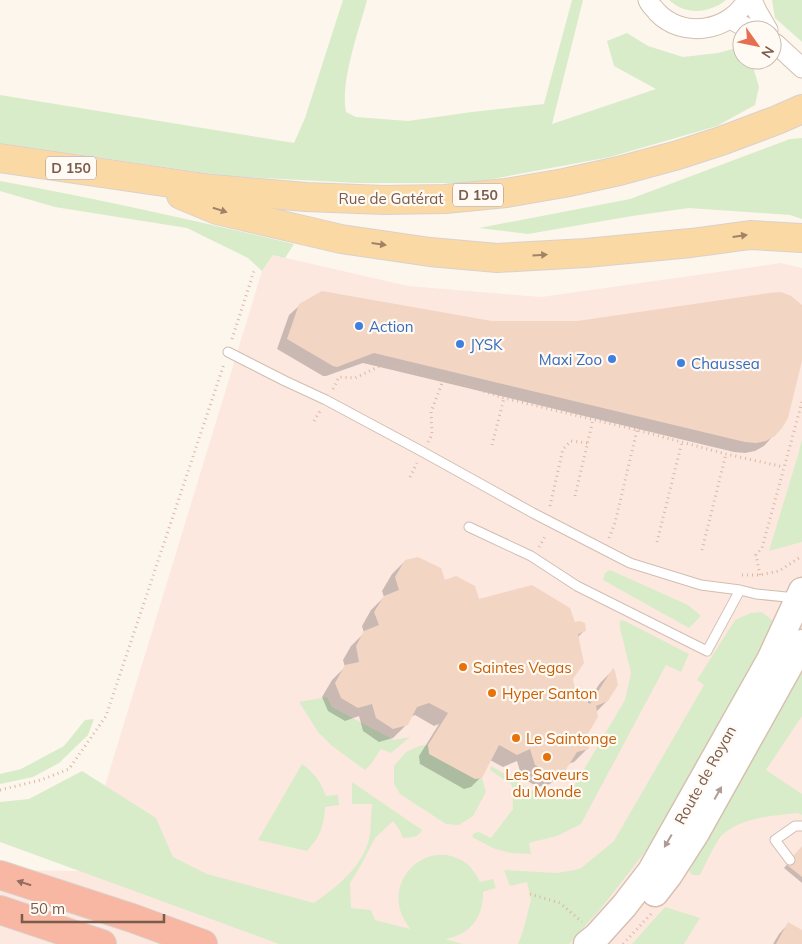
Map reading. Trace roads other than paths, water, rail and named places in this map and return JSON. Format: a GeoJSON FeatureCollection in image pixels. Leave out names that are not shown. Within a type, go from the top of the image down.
{"type":"FeatureCollection","features":[{"type":"Feature","properties":{"kind":"highway"},"geometry":{"type":"LineString","coordinates":[[0,875],[132,918],[202,944]]}},
{"type":"Feature","properties":{"kind":"highway"},"geometry":{"type":"LineString","coordinates":[[0,910],[102,944]]}},
{"type":"Feature","properties":{"kind":"main road","name":"Rue de Gatérat"},"geometry":{"type":"LineString","coordinates":[[0,158],[212,189],[306,197],[384,200],[445,198],[506,193],[564,184],[619,171],[730,138],[802,109]]}},
{"type":"Feature","properties":{"kind":"main road"},"geometry":{"type":"LineString","coordinates":[[143,178],[217,210],[341,239],[430,252],[497,258],[586,253],[692,243],[750,235],[802,238]]}},
{"type":"Feature","properties":{"kind":"main road"},"geometry":{"type":"LineString","coordinates":[[747,741],[747,720],[801,602]]}},
{"type":"Feature","properties":{"kind":"main road","name":"Route de Royan"},"geometry":{"type":"LineString","coordinates":[[597,941],[651,871],[801,602]]}},
{"type":"Feature","properties":{"kind":"main road","name":"Route de Royan"},"geometry":{"type":"LineString","coordinates":[[597,941],[644,907],[669,875],[696,833],[802,643]]}},
{"type":"Feature","properties":{"kind":"street"},"geometry":{"type":"LineString","coordinates":[[648,0],[649,4],[662,17],[678,26],[696,30],[714,27],[730,19],[747,0]]}},
{"type":"Feature","properties":{"kind":"street"},"geometry":{"type":"LineString","coordinates":[[752,0],[762,20]]}},
{"type":"Feature","properties":{"kind":"street"},"geometry":{"type":"LineString","coordinates":[[782,48],[802,68]]}},
{"type":"Feature","properties":{"kind":"lane"},"geometry":{"type":"LineString","coordinates":[[228,352],[326,400],[554,524],[630,563],[701,585],[740,590],[801,602]]}},
{"type":"Feature","properties":{"kind":"lane"},"geometry":{"type":"LineString","coordinates":[[469,527],[533,556],[577,586],[707,651],[740,590]]}},
{"type":"Feature","properties":{"kind":"lane"},"geometry":{"type":"LineString","coordinates":[[790,860],[775,840],[794,826],[802,826]]}},
{"type":"Feature","properties":{"kind":"place","name":"Action"},"geometry":{"type":"Point","coordinates":[359,326]}},
{"type":"Feature","properties":{"kind":"place","name":"JYSK"},"geometry":{"type":"Point","coordinates":[460,344]}},
{"type":"Feature","properties":{"kind":"place","name":"Maxi Zoo"},"geometry":{"type":"Point","coordinates":[612,359]}},
{"type":"Feature","properties":{"kind":"place","name":"Chaussea"},"geometry":{"type":"Point","coordinates":[681,363]}},
{"type":"Feature","properties":{"kind":"place","name":"Saintes Vegas"},"geometry":{"type":"Point","coordinates":[463,667]}},
{"type":"Feature","properties":{"kind":"place","name":"Hyper Santon"},"geometry":{"type":"Point","coordinates":[492,693]}},
{"type":"Feature","properties":{"kind":"place","name":"Le Saintonge"},"geometry":{"type":"Point","coordinates":[516,738]}},
{"type":"Feature","properties":{"kind":"place","name":"Les Saveurs du Monde"},"geometry":{"type":"Point","coordinates":[547,757]}}]}
